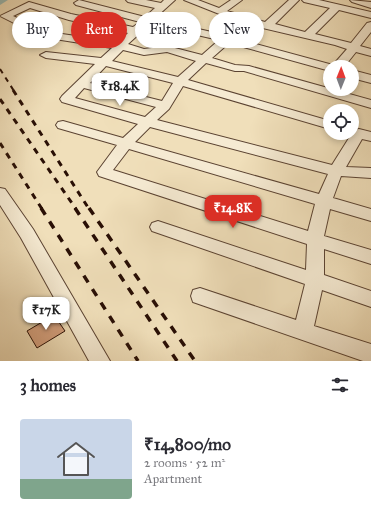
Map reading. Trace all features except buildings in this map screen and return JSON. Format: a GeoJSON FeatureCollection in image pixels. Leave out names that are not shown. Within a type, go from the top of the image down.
{"type":"FeatureCollection","features":[{"type":"Feature","properties":{"kind":"street"},"geometry":{"type":"LineString","coordinates":[[131,0],[166,3]]}},
{"type":"Feature","properties":{"kind":"street"},"geometry":{"type":"LineString","coordinates":[[189,0],[220,12],[237,0]]}},
{"type":"Feature","properties":{"kind":"street"},"geometry":{"type":"LineString","coordinates":[[267,26],[294,0]]}},
{"type":"Feature","properties":{"kind":"street"},"geometry":{"type":"LineString","coordinates":[[307,0],[371,15]]}},
{"type":"Feature","properties":{"kind":"street"},"geometry":{"type":"LineString","coordinates":[[355,0],[371,5]]}},
{"type":"Feature","properties":{"kind":"street"},"geometry":{"type":"LineString","coordinates":[[79,3],[135,17]]}},
{"type":"Feature","properties":{"kind":"street"},"geometry":{"type":"LineString","coordinates":[[156,12],[166,3]]}},
{"type":"Feature","properties":{"kind":"street"},"geometry":{"type":"LineString","coordinates":[[71,17],[29,5],[5,16],[46,35],[71,39]]}},
{"type":"Feature","properties":{"kind":"street"},"geometry":{"type":"LineString","coordinates":[[307,36],[337,7]]}},
{"type":"Feature","properties":{"kind":"street"},"geometry":{"type":"LineString","coordinates":[[264,25],[353,47],[371,53]]}},
{"type":"Feature","properties":{"kind":"street"},"geometry":{"type":"LineString","coordinates":[[343,60],[371,25]]}},
{"type":"Feature","properties":{"kind":"street"},"geometry":{"type":"LineString","coordinates":[[127,41],[135,34]]}},
{"type":"Feature","properties":{"kind":"street"},"geometry":{"type":"LineString","coordinates":[[127,47],[144,52],[167,50],[234,68],[245,68],[371,104]]}},
{"type":"Feature","properties":{"kind":"street"},"geometry":{"type":"LineString","coordinates":[[120,48],[66,99],[147,122],[336,171],[371,173]]}},
{"type":"Feature","properties":{"kind":"street"},"geometry":{"type":"LineString","coordinates":[[217,48],[180,81],[164,106],[126,144],[104,172],[241,217],[314,238],[371,257]]}},
{"type":"Feature","properties":{"kind":"street"},"geometry":{"type":"LineString","coordinates":[[259,48],[323,66]]}},
{"type":"Feature","properties":{"kind":"street"},"geometry":{"type":"LineString","coordinates":[[46,55],[104,62],[180,81],[323,123]]}},
{"type":"Feature","properties":{"kind":"street"},"geometry":{"type":"LineString","coordinates":[[359,76],[371,79]]}},
{"type":"Feature","properties":{"kind":"street"},"geometry":{"type":"LineString","coordinates":[[81,84],[164,106]]}},
{"type":"Feature","properties":{"kind":"street"},"geometry":{"type":"LineString","coordinates":[[63,125],[371,215]]}},
{"type":"Feature","properties":{"kind":"street"},"geometry":{"type":"LineString","coordinates":[[303,331],[315,280],[314,238],[324,201],[336,171],[360,134]]}},
{"type":"Feature","properties":{"kind":"street"},"geometry":{"type":"LineString","coordinates":[[0,193],[27,234],[100,361]]}},
{"type":"Feature","properties":{"kind":"street"},"geometry":{"type":"LineString","coordinates":[[158,227],[371,299]]}},
{"type":"Feature","properties":{"kind":"street"},"geometry":{"type":"LineString","coordinates":[[200,296],[371,354]]}},
{"type":"Feature","properties":{"kind":"waterway"},"geometry":{"type":"LineString","coordinates":[[0,3],[5,0]]}},
{"type":"Feature","properties":{"kind":"railway"},"geometry":{"type":"LineString","coordinates":[[0,69],[14,91]]}},
{"type":"Feature","properties":{"kind":"railway"},"geometry":{"type":"LineString","coordinates":[[13,90],[89,209]]}},
{"type":"Feature","properties":{"kind":"railway"},"geometry":{"type":"LineString","coordinates":[[0,99],[76,209]]}},
{"type":"Feature","properties":{"kind":"railway"},"geometry":{"type":"LineString","coordinates":[[0,143],[42,209]]}},
{"type":"Feature","properties":{"kind":"railway"},"geometry":{"type":"LineString","coordinates":[[41,208],[138,361]]}},
{"type":"Feature","properties":{"kind":"railway"},"geometry":{"type":"LineString","coordinates":[[75,208],[177,361]]}},
{"type":"Feature","properties":{"kind":"railway"},"geometry":{"type":"LineString","coordinates":[[89,208],[195,361]]}}]}
